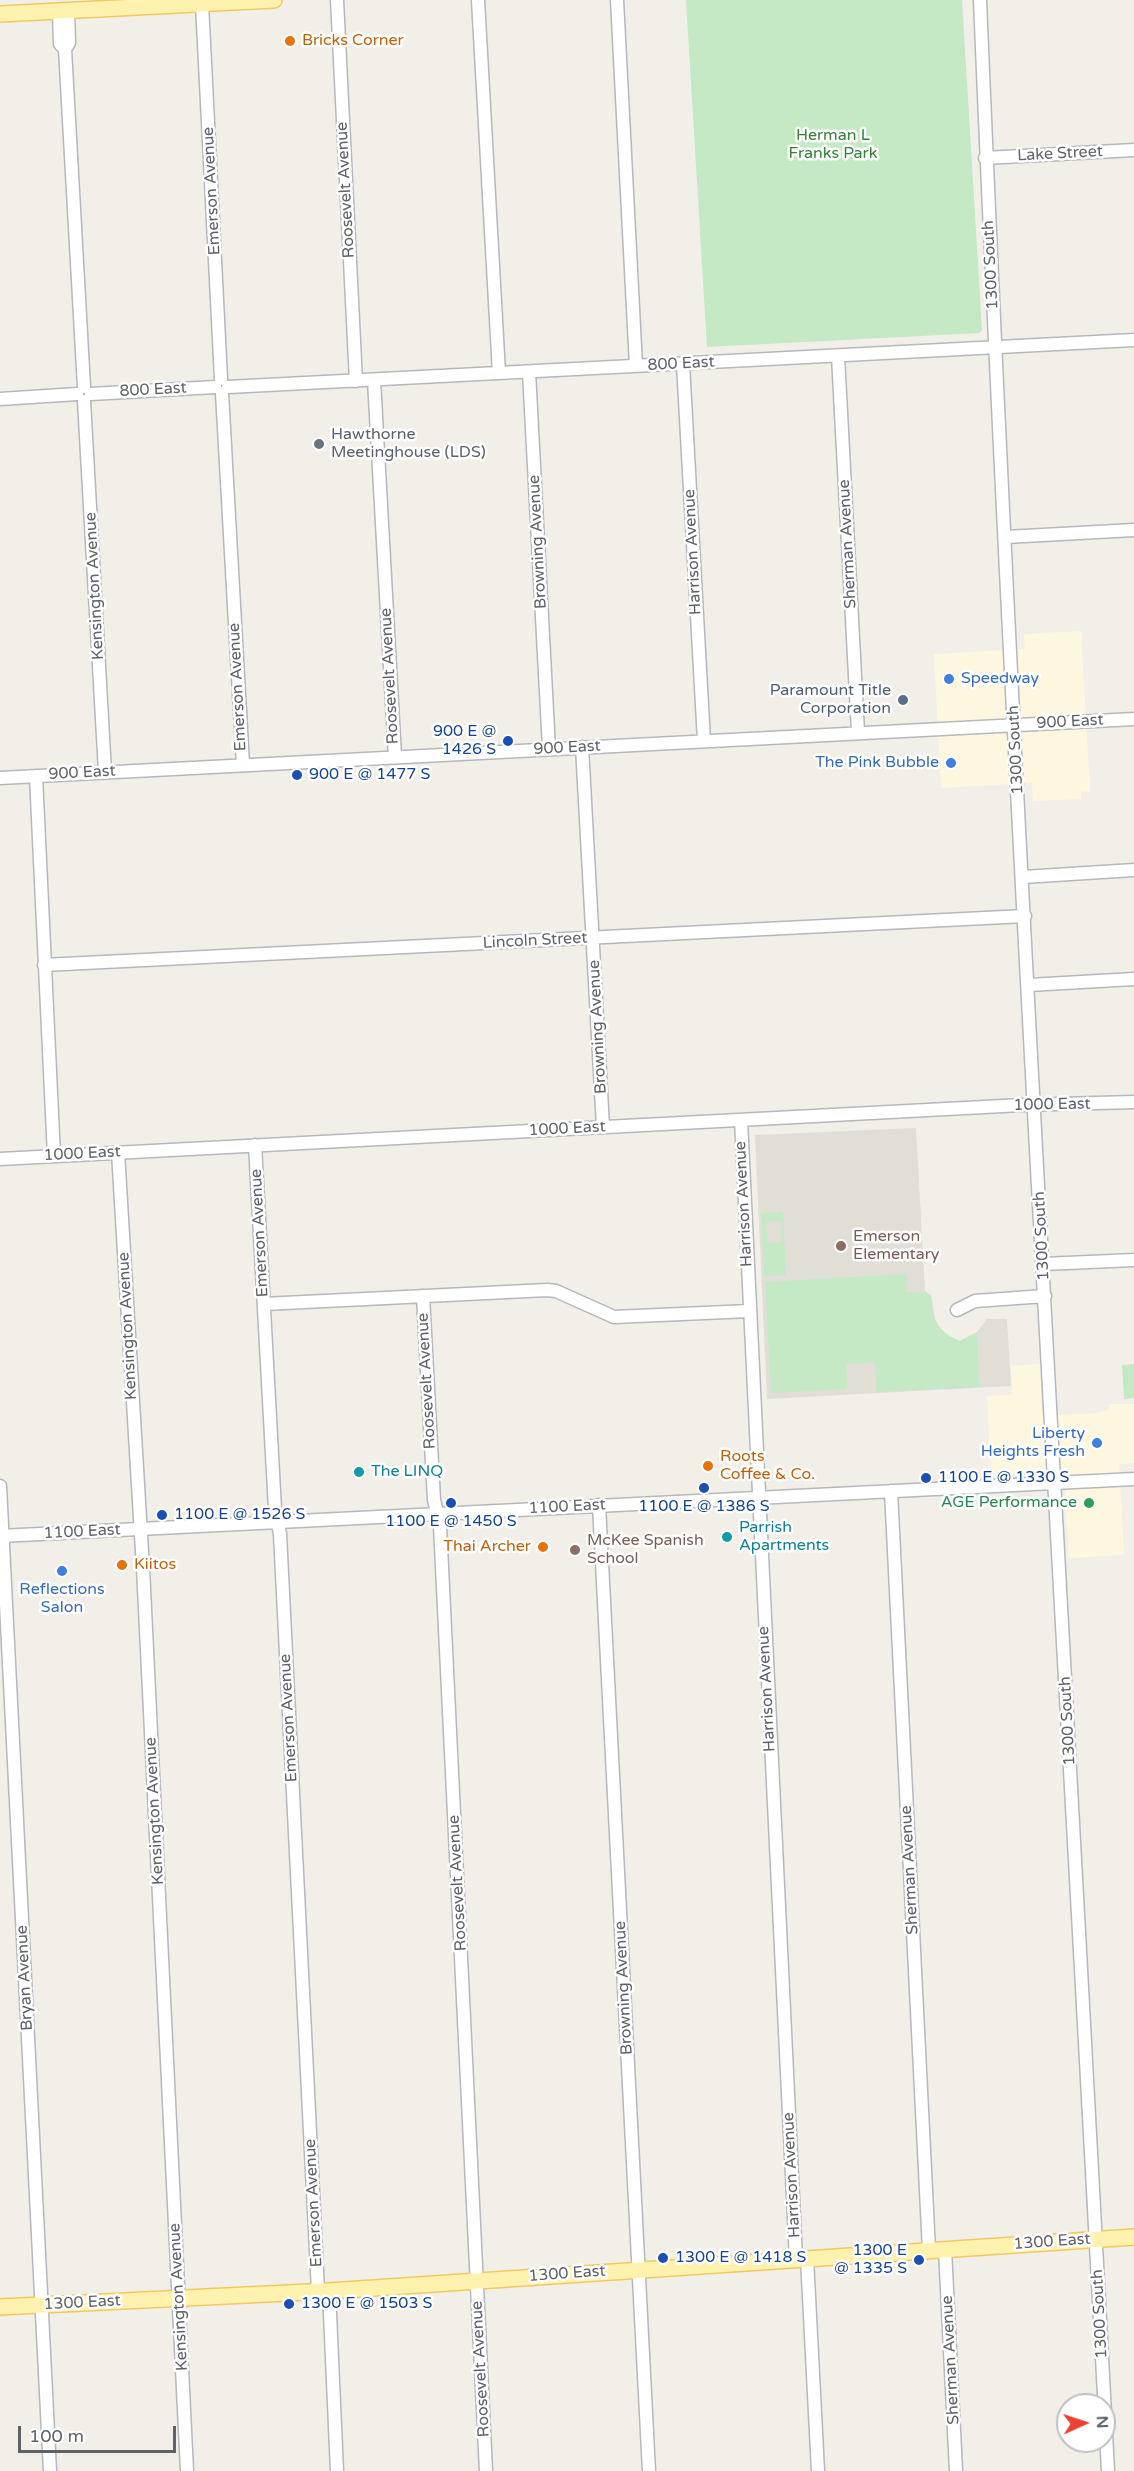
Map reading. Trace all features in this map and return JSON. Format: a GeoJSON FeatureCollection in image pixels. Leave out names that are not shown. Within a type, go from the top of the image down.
{"type":"FeatureCollection","features":[{"type":"Feature","properties":{"kind":"main road"},"geometry":{"type":"LineString","coordinates":[[0,14],[274,0]]}},
{"type":"Feature","properties":{"kind":"main road","name":"1300 East"},"geometry":{"type":"LineString","coordinates":[[0,2307],[323,2291],[1134,2237]]}},
{"type":"Feature","properties":{"kind":"street","name":"Roosevelt Avenue"},"geometry":{"type":"LineString","coordinates":[[337,0],[356,381]]}},
{"type":"Feature","properties":{"kind":"street"},"geometry":{"type":"LineString","coordinates":[[478,0],[499,373]]}},
{"type":"Feature","properties":{"kind":"street"},"geometry":{"type":"LineString","coordinates":[[617,0],[636,366]]}},
{"type":"Feature","properties":{"kind":"street","name":"1300 South"},"geometry":{"type":"LineString","coordinates":[[980,0],[985,158],[1108,2471]]}},
{"type":"Feature","properties":{"kind":"street","name":"Emerson Avenue"},"geometry":{"type":"LineString","coordinates":[[202,4],[243,765]]}},
{"type":"Feature","properties":{"kind":"street","name":"Kensington Avenue"},"geometry":{"type":"LineString","coordinates":[[63,11],[60,44],[65,49],[105,772]]}},
{"type":"Feature","properties":{"kind":"street","name":"Lake Street"},"geometry":{"type":"LineString","coordinates":[[985,158],[1134,150]]}},
{"type":"Feature","properties":{"kind":"street","name":"800 East"},"geometry":{"type":"LineString","coordinates":[[0,399],[1134,340]]}},
{"type":"Feature","properties":{"kind":"street","name":"Sherman Avenue"},"geometry":{"type":"LineString","coordinates":[[838,356],[858,732]]}},
{"type":"Feature","properties":{"kind":"street","name":"Harrison Avenue"},"geometry":{"type":"LineString","coordinates":[[683,364],[704,741]]}},
{"type":"Feature","properties":{"kind":"street","name":"Browning Avenue"},"geometry":{"type":"LineString","coordinates":[[529,372],[549,749]]}},
{"type":"Feature","properties":{"kind":"street","name":"Roosevelt Avenue"},"geometry":{"type":"LineString","coordinates":[[374,380],[395,757]]}},
{"type":"Feature","properties":{"kind":"street"},"geometry":{"type":"LineString","coordinates":[[1006,537],[1134,530]]}},
{"type":"Feature","properties":{"kind":"street","name":"900 East"},"geometry":{"type":"LineString","coordinates":[[0,778],[1134,719]]}},
{"type":"Feature","properties":{"kind":"street","name":"Browning Avenue"},"geometry":{"type":"LineString","coordinates":[[582,747],[603,1127]]}},
{"type":"Feature","properties":{"kind":"street"},"geometry":{"type":"LineString","coordinates":[[36,776],[54,1156]]}},
{"type":"Feature","properties":{"kind":"street"},"geometry":{"type":"LineString","coordinates":[[1023,877],[1134,870]]}},
{"type":"Feature","properties":{"kind":"street","name":"Lincoln Street"},"geometry":{"type":"LineString","coordinates":[[44,965],[1025,916]]}},
{"type":"Feature","properties":{"kind":"street"},"geometry":{"type":"LineString","coordinates":[[1029,985],[1134,980]]}},
{"type":"Feature","properties":{"kind":"street","name":"1000 East"},"geometry":{"type":"LineString","coordinates":[[0,1159],[1134,1102]]}},
{"type":"Feature","properties":{"kind":"street","name":"Harrison Avenue"},"geometry":{"type":"LineString","coordinates":[[741,1120],[758,1497],[802,2259],[818,2471]]}},
{"type":"Feature","properties":{"kind":"street","name":"Emerson Avenue"},"geometry":{"type":"LineString","coordinates":[[255,1145],[323,2291],[337,2471]]}},
{"type":"Feature","properties":{"kind":"street","name":"Kensington Avenue"},"geometry":{"type":"LineString","coordinates":[[118,1152],[187,2471]]}},
{"type":"Feature","properties":{"kind":"street"},"geometry":{"type":"LineString","coordinates":[[1044,1264],[1134,1260]]}},
{"type":"Feature","properties":{"kind":"street"},"geometry":{"type":"LineString","coordinates":[[264,1304],[551,1290],[614,1317],[749,1311]]}},
{"type":"Feature","properties":{"kind":"street","name":"Roosevelt Avenue"},"geometry":{"type":"LineString","coordinates":[[423,1296],[434,1500],[440,1526],[486,2471]]}},
{"type":"Feature","properties":{"kind":"street"},"geometry":{"type":"LineString","coordinates":[[957,1310],[975,1301],[1045,1296]]}},
{"type":"Feature","properties":{"kind":"street","name":"1100 East"},"geometry":{"type":"LineString","coordinates":[[1,1536],[1134,1479]]}},
{"type":"Feature","properties":{"kind":"street","name":"Bryan Avenue"},"geometry":{"type":"LineString","coordinates":[[0,1486],[50,2471]]}},
{"type":"Feature","properties":{"kind":"street","name":"Sherman Avenue"},"geometry":{"type":"LineString","coordinates":[[891,1491],[929,2250]]}},
{"type":"Feature","properties":{"kind":"street","name":"Browning Avenue"},"geometry":{"type":"LineString","coordinates":[[599,1505],[649,2471]]}},
{"type":"Feature","properties":{"kind":"street","name":"Sherman Avenue"},"geometry":{"type":"LineString","coordinates":[[945,2249],[956,2471]]}},
{"type":"Feature","properties":{"kind":"shaded area"},"geometry":{"type":"Polygon","coordinates":[[[1081,631],[1090,791],[1081,792],[1081,799],[1033,801],[1032,783],[941,788],[934,654],[1025,649],[1024,634],[1081,631]]]}},
{"type":"Feature","properties":{"kind":"shaded area","name":"Emerson Elementary"},"geometry":{"type":"Polygon","coordinates":[[[916,1128],[925,1291],[931,1295],[936,1324],[947,1336],[960,1341],[977,1332],[987,1319],[1007,1319],[1011,1386],[767,1399],[755,1135],[916,1128]]]}},
{"type":"Feature","properties":{"kind":"shaded area"},"geometry":{"type":"Polygon","coordinates":[[[1040,1364],[1042,1416],[1095,1413],[1109,1410],[1109,1404],[1134,1404],[1134,1463],[1119,1464],[1124,1555],[1069,1558],[1064,1471],[991,1475],[987,1396],[1012,1395],[1011,1366],[1040,1364]]]}},
{"type":"Feature","properties":{"kind":"green space","name":"Herman L Franks Park"},"geometry":{"type":"Polygon","coordinates":[[[686,0],[962,0],[982,330],[979,333],[707,347],[686,0]]]}},
{"type":"Feature","properties":{"kind":"green space"},"geometry":{"type":"Polygon","coordinates":[[[783,1212],[786,1275],[764,1276],[761,1213],[783,1212]],[[781,1221],[766,1222],[767,1243],[782,1242],[781,1221]]]}},
{"type":"Feature","properties":{"kind":"green space"},"geometry":{"type":"Polygon","coordinates":[[[906,1274],[907,1292],[925,1292],[931,1295],[933,1311],[941,1329],[960,1341],[977,1332],[979,1387],[876,1392],[875,1363],[846,1364],[847,1389],[771,1393],[765,1282],[906,1274]]]}},
{"type":"Feature","properties":{"kind":"green space"},"geometry":{"type":"Polygon","coordinates":[[[1134,1364],[1134,1398],[1124,1399],[1122,1365],[1134,1364]]]}},
{"type":"Feature","properties":{"kind":"place","name":"Bricks Corner"},"geometry":{"type":"Point","coordinates":[290,41]}},
{"type":"Feature","properties":{"kind":"place","name":"Hawthorne Meetinghouse (LDS)"},"geometry":{"type":"Point","coordinates":[319,444]}},
{"type":"Feature","properties":{"kind":"place","name":"Speedway"},"geometry":{"type":"Point","coordinates":[949,679]}},
{"type":"Feature","properties":{"kind":"place","name":"Paramount Title Corporation"},"geometry":{"type":"Point","coordinates":[903,700]}},
{"type":"Feature","properties":{"kind":"place","name":"900 E @ 1426 S"},"geometry":{"type":"Point","coordinates":[508,741]}},
{"type":"Feature","properties":{"kind":"place","name":"The Pink Bubble"},"geometry":{"type":"Point","coordinates":[951,763]}},
{"type":"Feature","properties":{"kind":"place","name":"900 E @ 1477 S"},"geometry":{"type":"Point","coordinates":[297,775]}},
{"type":"Feature","properties":{"kind":"place","name":"Emerson Elementary"},"geometry":{"type":"Point","coordinates":[841,1246]}},
{"type":"Feature","properties":{"kind":"place","name":"Liberty Heights Fresh"},"geometry":{"type":"Point","coordinates":[1097,1443]}},
{"type":"Feature","properties":{"kind":"place","name":"Roots Coffee & Co."},"geometry":{"type":"Point","coordinates":[708,1466]}},
{"type":"Feature","properties":{"kind":"place","name":"The LINQ"},"geometry":{"type":"Point","coordinates":[359,1472]}},
{"type":"Feature","properties":{"kind":"place","name":"1100 E @ 1330 S"},"geometry":{"type":"Point","coordinates":[926,1478]}},
{"type":"Feature","properties":{"kind":"place","name":"1100 E @ 1386 S"},"geometry":{"type":"Point","coordinates":[704,1488]}},
{"type":"Feature","properties":{"kind":"place","name":"1100 E @ 1450 S"},"geometry":{"type":"Point","coordinates":[451,1503]}},
{"type":"Feature","properties":{"kind":"place","name":"AGE Performance"},"geometry":{"type":"Point","coordinates":[1089,1503]}},
{"type":"Feature","properties":{"kind":"place","name":"1100 E @ 1526 S"},"geometry":{"type":"Point","coordinates":[162,1515]}},
{"type":"Feature","properties":{"kind":"place","name":"Parrish Apartments"},"geometry":{"type":"Point","coordinates":[727,1537]}},
{"type":"Feature","properties":{"kind":"place","name":"Thai Archer"},"geometry":{"type":"Point","coordinates":[543,1547]}},
{"type":"Feature","properties":{"kind":"place","name":"McKee Spanish School"},"geometry":{"type":"Point","coordinates":[575,1550]}},
{"type":"Feature","properties":{"kind":"place","name":"Kiitos"},"geometry":{"type":"Point","coordinates":[122,1565]}},
{"type":"Feature","properties":{"kind":"place","name":"Reflections Salon"},"geometry":{"type":"Point","coordinates":[62,1571]}},
{"type":"Feature","properties":{"kind":"place","name":"1300 E @ 1418 S"},"geometry":{"type":"Point","coordinates":[663,2258]}},
{"type":"Feature","properties":{"kind":"place","name":"1300 E @ 1335 S"},"geometry":{"type":"Point","coordinates":[919,2260]}},
{"type":"Feature","properties":{"kind":"place","name":"1300 E @ 1503 S"},"geometry":{"type":"Point","coordinates":[289,2304]}}]}
